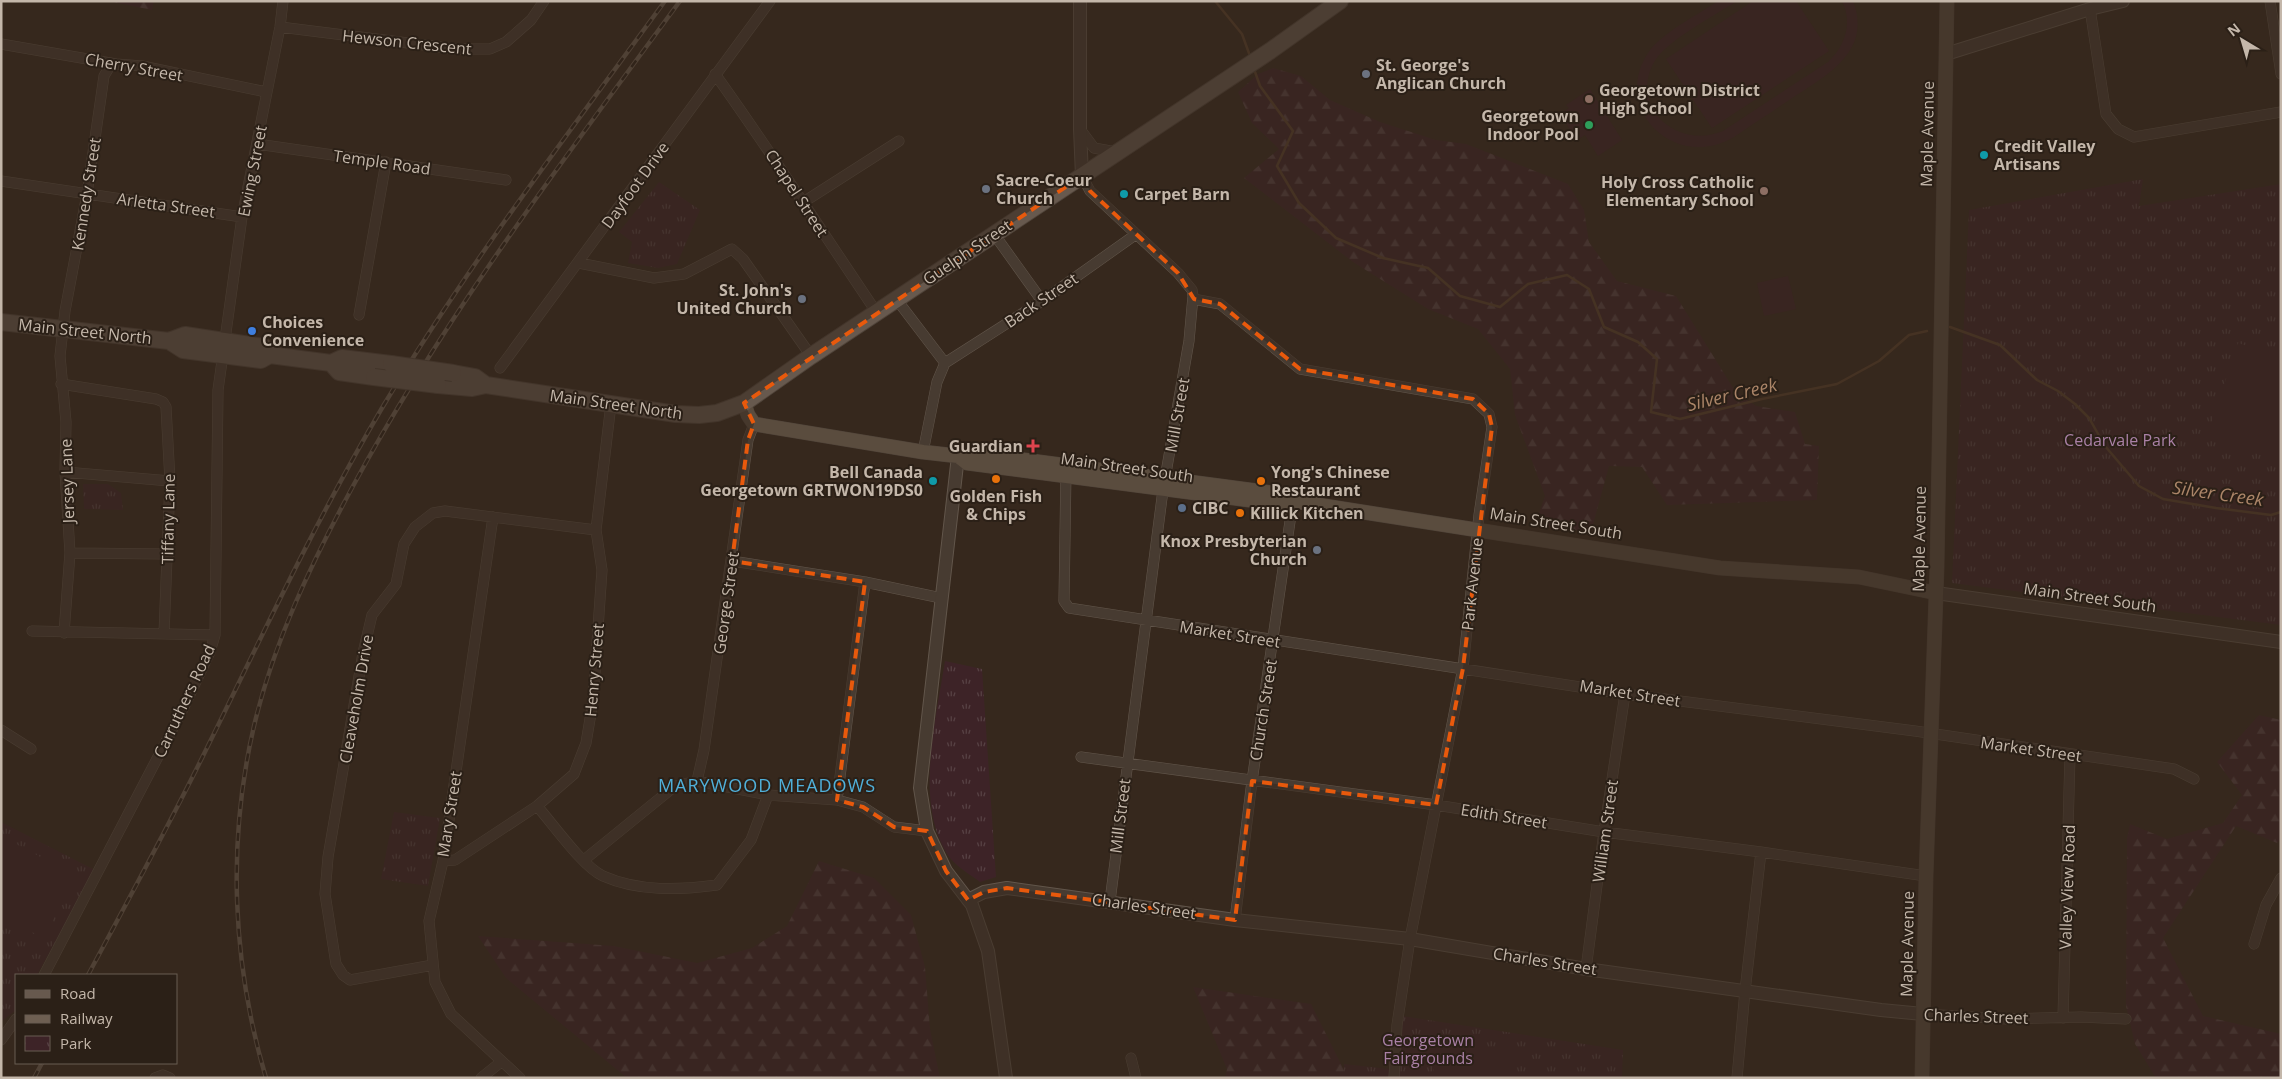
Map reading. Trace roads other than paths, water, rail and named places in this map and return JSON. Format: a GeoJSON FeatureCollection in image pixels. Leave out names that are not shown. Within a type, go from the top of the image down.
{"type":"FeatureCollection","features":[{"type":"Feature","properties":{"kind":"main road","name":"Guelph Street"},"geometry":{"type":"LineString","coordinates":[[744,403],[811,356],[1270,51],[1340,1]]}},
{"type":"Feature","properties":{"kind":"main road","name":"Maple Avenue"},"geometry":{"type":"LineString","coordinates":[[1922,1078],[1926,876],[1936,593],[1947,1]]}},
{"type":"Feature","properties":{"kind":"main road","name":"Main Street North"},"geometry":{"type":"LineString","coordinates":[[1,322],[169,340],[185,335],[223,348],[264,347],[270,355],[331,363],[342,358],[391,364],[475,377],[486,385]]}},
{"type":"Feature","properties":{"kind":"main road","name":"Main Street North"},"geometry":{"type":"LineString","coordinates":[[331,363],[339,372],[438,385],[472,388],[486,385],[676,414],[699,415],[717,413],[744,403]]}},
{"type":"Feature","properties":{"kind":"main road"},"geometry":{"type":"LineString","coordinates":[[744,403],[748,415],[754,424]]}},
{"type":"Feature","properties":{"kind":"main road","name":"Main Street South"},"geometry":{"type":"LineString","coordinates":[[754,424],[923,452],[958,456],[972,453],[1164,485],[1280,494],[1293,501],[1478,528],[1720,568],[1814,574],[1843,585],[1880,586],[1895,584],[1936,593]]}},
{"type":"Feature","properties":{"kind":"street","name":"Ewing Street"},"geometry":{"type":"LineString","coordinates":[[223,348],[242,217],[280,27],[283,1]]}},
{"type":"Feature","properties":{"kind":"street","name":"Hewson Crescent"},"geometry":{"type":"LineString","coordinates":[[280,27],[456,49],[490,49],[506,42],[531,20],[544,1]]}},
{"type":"Feature","properties":{"kind":"street","name":"Dayfoot Drive"},"geometry":{"type":"LineString","coordinates":[[500,368],[770,1]]}},
{"type":"Feature","properties":{"kind":"street"},"geometry":{"type":"LineString","coordinates":[[1080,1],[1082,176],[1090,192],[1178,273],[1192,290],[1193,299]]}},
{"type":"Feature","properties":{"kind":"street"},"geometry":{"type":"LineString","coordinates":[[1946,54],[2090,9],[2123,1]]}},
{"type":"Feature","properties":{"kind":"street"},"geometry":{"type":"LineString","coordinates":[[2270,1],[2281,74]]}},
{"type":"Feature","properties":{"kind":"street"},"geometry":{"type":"LineString","coordinates":[[2090,9],[2106,114],[2118,130],[2134,137],[2281,112]]}},
{"type":"Feature","properties":{"kind":"street","name":"Cherry Street"},"geometry":{"type":"LineString","coordinates":[[1,44],[116,64],[142,66],[266,92]]}},
{"type":"Feature","properties":{"kind":"street","name":"Kennedy Street"},"geometry":{"type":"LineString","coordinates":[[62,330],[87,194],[104,76],[110,66],[116,64]]}},
{"type":"Feature","properties":{"kind":"street","name":"Chapel Street"},"geometry":{"type":"LineString","coordinates":[[715,74],[765,144],[802,203],[877,313]]}},
{"type":"Feature","properties":{"kind":"street"},"geometry":{"type":"LineString","coordinates":[[1080,129],[1094,148],[1116,152]]}},
{"type":"Feature","properties":{"kind":"street"},"geometry":{"type":"LineString","coordinates":[[802,203],[899,141]]}},
{"type":"Feature","properties":{"kind":"street","name":"Temple Road"},"geometry":{"type":"LineString","coordinates":[[257,144],[506,180]]}},
{"type":"Feature","properties":{"kind":"street"},"geometry":{"type":"LineString","coordinates":[[359,315],[386,162]]}},
{"type":"Feature","properties":{"kind":"street","name":"Arletta Street"},"geometry":{"type":"LineString","coordinates":[[1,181],[242,217]]}},
{"type":"Feature","properties":{"kind":"street"},"geometry":{"type":"LineString","coordinates":[[994,234],[1042,300]]}},
{"type":"Feature","properties":{"kind":"street","name":"Back Street"},"geometry":{"type":"LineString","coordinates":[[945,363],[1042,300],[1135,235]]}},
{"type":"Feature","properties":{"kind":"street"},"geometry":{"type":"LineString","coordinates":[[579,263],[654,278],[684,274],[732,250],[743,259],[811,356]]}},
{"type":"Feature","properties":{"kind":"street","name":"Mill Street"},"geometry":{"type":"LineString","coordinates":[[1110,901],[1164,485],[1185,366],[1193,299]]}},
{"type":"Feature","properties":{"kind":"street","name":"Park Avenue"},"geometry":{"type":"LineString","coordinates":[[1193,299],[1220,304],[1300,369],[1472,399],[1489,414],[1492,427],[1478,528],[1463,668],[1410,939],[1397,1025],[1394,1078]]}},
{"type":"Feature","properties":{"kind":"street"},"geometry":{"type":"LineString","coordinates":[[897,300],[945,363],[937,382],[923,452]]}},
{"type":"Feature","properties":{"kind":"street","name":"Jersey Lane"},"geometry":{"type":"LineString","coordinates":[[62,330],[60,356],[61,384],[66,422],[65,472],[70,553],[64,632]]}},
{"type":"Feature","properties":{"kind":"street","name":"Carruthers Road"},"geometry":{"type":"LineString","coordinates":[[45,974],[184,708],[210,652],[215,635],[218,390],[223,348]]}},
{"type":"Feature","properties":{"kind":"street","name":"Tiffany Lane"},"geometry":{"type":"LineString","coordinates":[[61,384],[156,399],[165,405],[167,412],[170,481],[169,554],[164,634]]}},
{"type":"Feature","properties":{"kind":"street","name":"Henry Street"},"geometry":{"type":"LineString","coordinates":[[443,861],[455,860],[537,806],[574,774],[586,743],[593,701],[602,570],[596,530],[611,404]]}},
{"type":"Feature","properties":{"kind":"street","name":"George Street"},"geometry":{"type":"LineString","coordinates":[[697,781],[704,750],[748,440],[754,424]]}},
{"type":"Feature","properties":{"kind":"street"},"geometry":{"type":"LineString","coordinates":[[958,456],[920,788],[927,831],[946,871],[972,905],[988,951],[1006,1078]]}},
{"type":"Feature","properties":{"kind":"street","name":"Market Street"},"geometry":{"type":"LineString","coordinates":[[1066,470],[1064,601],[1066,606],[1146,621],[1625,694],[1932,734],[2174,769],[2194,779]]}},
{"type":"Feature","properties":{"kind":"street"},"geometry":{"type":"LineString","coordinates":[[65,472],[170,481]]}},
{"type":"Feature","properties":{"kind":"street","name":"Church Street"},"geometry":{"type":"LineString","coordinates":[[1235,920],[1252,781],[1293,501]]}},
{"type":"Feature","properties":{"kind":"street","name":"Cleaveholm Drive"},"geometry":{"type":"LineString","coordinates":[[433,965],[350,980],[343,975],[336,964],[325,894],[328,857],[363,653],[372,615],[396,584],[404,544],[415,527],[433,513],[445,511],[596,530]]}},
{"type":"Feature","properties":{"kind":"street","name":"Mary Street"},"geometry":{"type":"LineString","coordinates":[[493,517],[443,861],[429,921],[435,982],[451,1014],[520,1078]]}},
{"type":"Feature","properties":{"kind":"street"},"geometry":{"type":"LineString","coordinates":[[70,553],[169,554]]}},
{"type":"Feature","properties":{"kind":"street"},"geometry":{"type":"LineString","coordinates":[[732,561],[865,582],[941,598]]}},
{"type":"Feature","properties":{"kind":"street"},"geometry":{"type":"LineString","coordinates":[[837,800],[865,582]]}},
{"type":"Feature","properties":{"kind":"street","name":"Main Street South"},"geometry":{"type":"LineString","coordinates":[[1936,593],[2281,642]]}},
{"type":"Feature","properties":{"kind":"street"},"geometry":{"type":"LineString","coordinates":[[32,632],[215,635]]}},
{"type":"Feature","properties":{"kind":"street","name":"William Street"},"geometry":{"type":"LineString","coordinates":[[1586,969],[1625,694]]}},
{"type":"Feature","properties":{"kind":"street"},"geometry":{"type":"LineString","coordinates":[[1,730],[31,749]]}},
{"type":"Feature","properties":{"kind":"street","name":"Valley View Road"},"geometry":{"type":"LineString","coordinates":[[2063,1018],[2070,755]]}},
{"type":"Feature","properties":{"kind":"street","name":"Edith Street"},"geometry":{"type":"LineString","coordinates":[[1081,757],[1436,805],[1604,832],[1926,876]]}},
{"type":"Feature","properties":{"kind":"street"},"geometry":{"type":"LineString","coordinates":[[584,860],[675,786],[697,781],[768,795],[837,800],[863,807],[894,827],[927,831]]}},
{"type":"Feature","properties":{"kind":"street"},"geometry":{"type":"LineString","coordinates":[[537,806],[584,860],[602,876],[644,887],[685,890],[717,885],[751,840],[768,795]]}},
{"type":"Feature","properties":{"kind":"street"},"geometry":{"type":"LineString","coordinates":[[1738,1078],[1745,991],[1761,852]]}},
{"type":"Feature","properties":{"kind":"street"},"geometry":{"type":"LineString","coordinates":[[2254,944],[2266,906],[2281,878]]}},
{"type":"Feature","properties":{"kind":"street","name":"Charles Street"},"geometry":{"type":"LineString","coordinates":[[968,900],[984,892],[1007,888],[1235,920],[1410,939],[1586,969],[1881,1010],[2007,1019],[2126,1019]]}},
{"type":"Feature","properties":{"kind":"street"},"geometry":{"type":"LineString","coordinates":[[1,1040],[15,1021]]}},
{"type":"Feature","properties":{"kind":"street"},"geometry":{"type":"LineString","coordinates":[[1131,1058],[1136,1078]]}},
{"type":"Feature","properties":{"kind":"street"},"geometry":{"type":"LineString","coordinates":[[481,1078],[501,1062]]}},
{"type":"Feature","properties":{"kind":"street"},"geometry":{"type":"LineString","coordinates":[[155,1078],[163,1075],[170,1078]]}},
{"type":"Feature","properties":{"kind":"waterway","name":"Silver Creek"},"geometry":{"type":"LineString","coordinates":[[1215,1],[1242,34],[1250,56]]}},
{"type":"Feature","properties":{"kind":"waterway","name":"Silver Creek"},"geometry":{"type":"LineString","coordinates":[[1254,69],[1260,86],[1293,131],[1277,166],[1299,203],[1336,238],[1383,258],[1428,268],[1460,296],[1500,307],[1528,284],[1567,275],[1589,289],[1604,327],[1638,342],[1657,359],[1651,412],[1680,419],[1762,399],[1837,384],[1879,361],[1909,335],[1927,331]]}},
{"type":"Feature","properties":{"kind":"waterway","name":"Silver Creek"},"geometry":{"type":"LineString","coordinates":[[1950,327],[2000,345],[2037,380],[2058,391],[2075,404],[2089,418],[2105,446],[2139,486],[2163,499],[2271,515],[2281,512]]}},
{"type":"Feature","properties":{"kind":"railway"},"geometry":{"type":"LineString","coordinates":[[89,974],[184,794],[309,541],[382,408],[448,303],[483,252],[665,1]]}},
{"type":"Feature","properties":{"kind":"railway"},"geometry":{"type":"LineString","coordinates":[[266,1078],[246,991],[240,947],[237,858],[245,770],[262,694],[283,633],[309,573],[353,486],[427,360],[508,238],[680,1]]}},
{"type":"Feature","properties":{"kind":"railway"},"geometry":{"type":"LineString","coordinates":[[34,1078],[41,1064]]}},
{"type":"Feature","properties":{"kind":"place","name":"St. George's Anglican Church"},"geometry":{"type":"Point","coordinates":[1366,74]}},
{"type":"Feature","properties":{"kind":"place","name":"Georgetown District High School"},"geometry":{"type":"Point","coordinates":[1589,99]}},
{"type":"Feature","properties":{"kind":"place","name":"Georgetown Indoor Pool"},"geometry":{"type":"Point","coordinates":[1589,125]}},
{"type":"Feature","properties":{"kind":"place","name":"Credit Valley Artisans"},"geometry":{"type":"Point","coordinates":[1984,155]}},
{"type":"Feature","properties":{"kind":"place","name":"Sacre-Coeur Church"},"geometry":{"type":"Point","coordinates":[986,189]}},
{"type":"Feature","properties":{"kind":"place","name":"Holy Cross Catholic Elementary School"},"geometry":{"type":"Point","coordinates":[1764,191]}},
{"type":"Feature","properties":{"kind":"place","name":"Carpet Barn"},"geometry":{"type":"Point","coordinates":[1124,194]}},
{"type":"Feature","properties":{"kind":"place","name":"St. John's United Church"},"geometry":{"type":"Point","coordinates":[802,299]}},
{"type":"Feature","properties":{"kind":"place","name":"Choices Convenience"},"geometry":{"type":"Point","coordinates":[252,331]}},
{"type":"Feature","properties":{"kind":"place","name":"Guardian"},"geometry":{"type":"Point","coordinates":[1033,446]}},
{"type":"Feature","properties":{"kind":"place","name":"Golden Fish & Chips"},"geometry":{"type":"Point","coordinates":[996,479]}},
{"type":"Feature","properties":{"kind":"place","name":"Bell Canada Georgetown GRTWON19DS0"},"geometry":{"type":"Point","coordinates":[933,481]}},
{"type":"Feature","properties":{"kind":"place","name":"Yong's Chinese Restaurant"},"geometry":{"type":"Point","coordinates":[1261,481]}},
{"type":"Feature","properties":{"kind":"place","name":"CIBC"},"geometry":{"type":"Point","coordinates":[1182,508]}},
{"type":"Feature","properties":{"kind":"place","name":"Killick Kitchen"},"geometry":{"type":"Point","coordinates":[1240,513]}},
{"type":"Feature","properties":{"kind":"place","name":"Knox Presbyterian Church"},"geometry":{"type":"Point","coordinates":[1317,550]}},
{"type":"Feature","properties":{"kind":"district","name":"MARYWOOD MEADOWS"},"geometry":{"type":"Point","coordinates":[767,786]}},
{"type":"Feature","properties":{"kind":"park label","name":"Cedarvale Park"},"geometry":{"type":"Point","coordinates":[2120,440]}},
{"type":"Feature","properties":{"kind":"park label","name":"Georgetown Fairgrounds"},"geometry":{"type":"Point","coordinates":[1428,1049]}}]}
